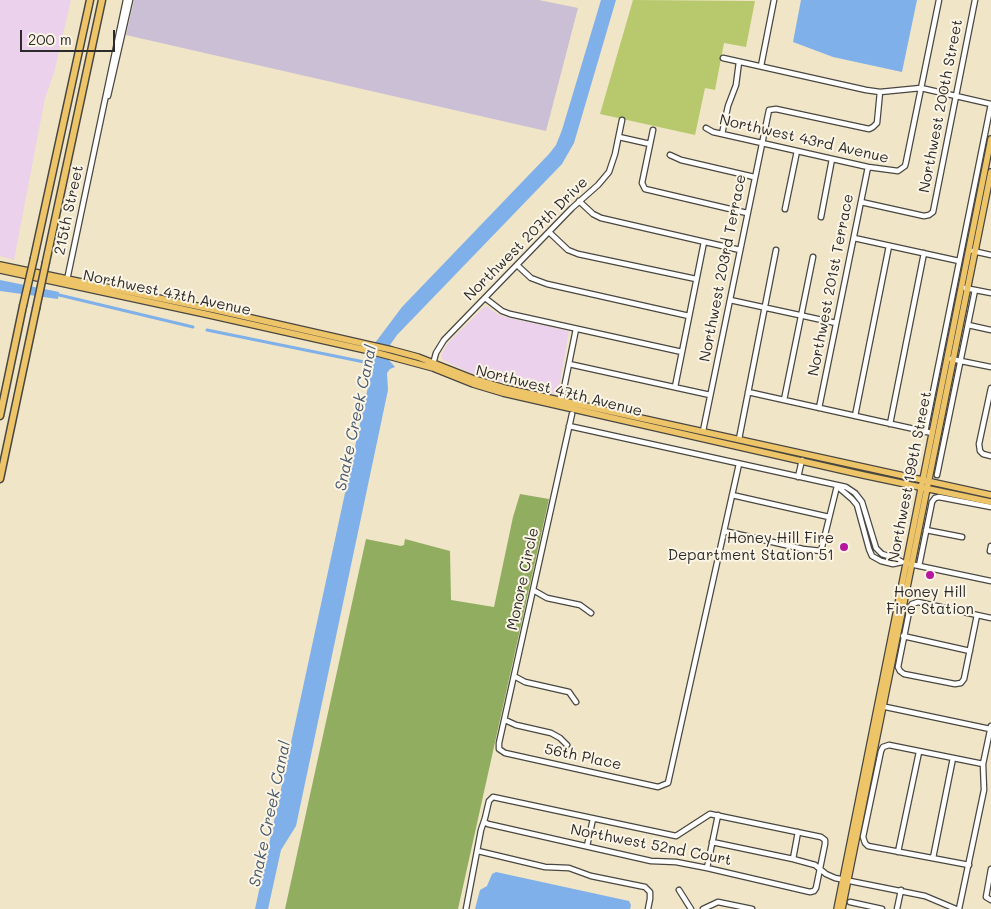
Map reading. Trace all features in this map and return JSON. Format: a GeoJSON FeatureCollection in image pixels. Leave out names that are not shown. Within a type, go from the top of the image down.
{"type":"FeatureCollection","features":[{"type":"Feature","properties":{"kind":"highway"},"geometry":{"type":"LineString","coordinates":[[0,416],[90,0]]}},
{"type":"Feature","properties":{"kind":"highway"},"geometry":{"type":"LineString","coordinates":[[0,479],[102,0]]}},
{"type":"Feature","properties":{"kind":"main road","name":"Northwest 199th Street"},"geometry":{"type":"LineString","coordinates":[[972,251],[991,139]]}},
{"type":"Feature","properties":{"kind":"main road","name":"Northwest 199th Street"},"geometry":{"type":"LineString","coordinates":[[909,564],[930,482],[964,288],[991,172]]}},
{"type":"Feature","properties":{"kind":"main road"},"geometry":{"type":"LineString","coordinates":[[0,265],[66,281]]}},
{"type":"Feature","properties":{"kind":"main road"},"geometry":{"type":"LineString","coordinates":[[0,270],[66,281]]}},
{"type":"Feature","properties":{"kind":"main road","name":"Northwest 47th Avenue"},"geometry":{"type":"LineString","coordinates":[[66,281],[371,348],[433,365],[490,384],[991,495]]}},
{"type":"Feature","properties":{"kind":"main road","name":"Northwest 199th Street"},"geometry":{"type":"LineString","coordinates":[[837,909],[846,880],[866,792],[880,706],[898,635],[929,432],[953,359]]}},
{"type":"Feature","properties":{"kind":"main road","name":"Northwest 47th Avenue"},"geometry":{"type":"LineString","coordinates":[[433,365],[487,389],[921,488],[991,502]]}},
{"type":"Feature","properties":{"kind":"main road"},"geometry":{"type":"LineString","coordinates":[[692,435],[700,434],[703,431]]}},
{"type":"Feature","properties":{"kind":"main road"},"geometry":{"type":"LineString","coordinates":[[739,439],[743,447]]}},
{"type":"Feature","properties":{"kind":"main road"},"geometry":{"type":"LineString","coordinates":[[821,465],[832,460]]}},
{"type":"Feature","properties":{"kind":"main road","name":"Northwest 199th Street"},"geometry":{"type":"LineString","coordinates":[[842,909],[846,880]]}},
{"type":"Feature","properties":{"kind":"street","name":"215th Street"},"geometry":{"type":"LineString","coordinates":[[66,281],[128,0]]}},
{"type":"Feature","properties":{"kind":"street"},"geometry":{"type":"LineString","coordinates":[[761,66],[774,0]]}},
{"type":"Feature","properties":{"kind":"street"},"geometry":{"type":"LineString","coordinates":[[921,88],[939,0]]}},
{"type":"Feature","properties":{"kind":"street","name":"Northwest 200th Street"},"geometry":{"type":"LineString","coordinates":[[861,202],[924,216],[929,216],[933,212],[975,0]]}},
{"type":"Feature","properties":{"kind":"street"},"geometry":{"type":"LineString","coordinates":[[723,58],[866,90],[880,92],[921,88],[991,104],[954,286],[929,432],[748,392]]}},
{"type":"Feature","properties":{"kind":"street"},"geometry":{"type":"LineString","coordinates":[[722,134],[728,106],[736,85],[739,62]]}},
{"type":"Feature","properties":{"kind":"street","name":"Northwest 43rd Avenue"},"geometry":{"type":"LineString","coordinates":[[706,128],[713,132],[832,159],[898,171],[906,162],[921,88]]}},
{"type":"Feature","properties":{"kind":"street","name":"Northwest 203rd Terrace"},"geometry":{"type":"LineString","coordinates":[[703,431],[769,110],[776,108],[869,129],[877,123],[880,92]]}},
{"type":"Feature","properties":{"kind":"street","name":"Northwest 207th Drive"},"geometry":{"type":"LineString","coordinates":[[433,365],[444,340],[609,172],[622,120]]}},
{"type":"Feature","properties":{"kind":"street"},"geometry":{"type":"LineString","coordinates":[[653,130],[642,182],[645,189],[747,213]]}},
{"type":"Feature","properties":{"kind":"street"},"geometry":{"type":"LineString","coordinates":[[619,137],[650,144]]}},
{"type":"Feature","properties":{"kind":"street"},"geometry":{"type":"LineString","coordinates":[[785,209],[797,151]]}},
{"type":"Feature","properties":{"kind":"street"},"geometry":{"type":"LineString","coordinates":[[670,155],[681,160],[754,177]]}},
{"type":"Feature","properties":{"kind":"street"},"geometry":{"type":"LineString","coordinates":[[821,217],[832,159]]}},
{"type":"Feature","properties":{"kind":"street","name":"Northwest 201st Terrace"},"geometry":{"type":"LineString","coordinates":[[820,408],[868,167]]}},
{"type":"Feature","properties":{"kind":"street"},"geometry":{"type":"LineString","coordinates":[[579,201],[593,214],[601,218],[740,250]]}},
{"type":"Feature","properties":{"kind":"street"},"geometry":{"type":"LineString","coordinates":[[549,232],[568,250],[578,254],[696,279]]}},
{"type":"Feature","properties":{"kind":"street"},"geometry":{"type":"LineString","coordinates":[[854,238],[959,261]]}},
{"type":"Feature","properties":{"kind":"street"},"geometry":{"type":"LineString","coordinates":[[675,387],[704,242]]}},
{"type":"Feature","properties":{"kind":"street"},"geometry":{"type":"LineString","coordinates":[[855,416],[889,246]]}},
{"type":"Feature","properties":{"kind":"street"},"geometry":{"type":"LineString","coordinates":[[739,439],[776,250]]}},
{"type":"Feature","properties":{"kind":"street"},"geometry":{"type":"LineString","coordinates":[[972,251],[991,255]]}},
{"type":"Feature","properties":{"kind":"street"},"geometry":{"type":"LineString","coordinates":[[890,424],[924,253]]}},
{"type":"Feature","properties":{"kind":"street"},"geometry":{"type":"LineString","coordinates":[[784,400],[813,258]]}},
{"type":"Feature","properties":{"kind":"street"},"geometry":{"type":"LineString","coordinates":[[517,264],[531,278],[547,284],[689,316]]}},
{"type":"Feature","properties":{"kind":"street"},"geometry":{"type":"LineString","coordinates":[[954,286],[991,293]]}},
{"type":"Feature","properties":{"kind":"street"},"geometry":{"type":"LineString","coordinates":[[937,476],[953,359],[968,325],[975,290]]}},
{"type":"Feature","properties":{"kind":"street"},"geometry":{"type":"LineString","coordinates":[[485,298],[502,311],[682,352]]}},
{"type":"Feature","properties":{"kind":"street"},"geometry":{"type":"LineString","coordinates":[[730,300],[836,323]]}},
{"type":"Feature","properties":{"kind":"street"},"geometry":{"type":"LineString","coordinates":[[968,325],[991,330]]}},
{"type":"Feature","properties":{"kind":"street"},"geometry":{"type":"LineString","coordinates":[[560,406],[576,329]]}},
{"type":"Feature","properties":{"kind":"street"},"geometry":{"type":"LineString","coordinates":[[953,359],[991,367]]}},
{"type":"Feature","properties":{"kind":"street"},"geometry":{"type":"LineString","coordinates":[[569,364],[710,395]]}},
{"type":"Feature","properties":{"kind":"street"},"geometry":{"type":"LineString","coordinates":[[991,388],[980,444],[980,450],[983,454],[991,456]]}},
{"type":"Feature","properties":{"kind":"street","name":"Monore Circle"},"geometry":{"type":"LineString","coordinates":[[499,749],[572,414]]}},
{"type":"Feature","properties":{"kind":"street"},"geometry":{"type":"LineString","coordinates":[[569,426],[846,487],[859,497],[865,510],[874,544],[882,554],[909,564],[991,581]]}},
{"type":"Feature","properties":{"kind":"street"},"geometry":{"type":"LineString","coordinates":[[798,477],[802,460]]}},
{"type":"Feature","properties":{"kind":"street"},"geometry":{"type":"LineString","coordinates":[[738,464],[724,531],[803,549],[821,551],[836,486]]}},
{"type":"Feature","properties":{"kind":"street"},"geometry":{"type":"LineString","coordinates":[[836,486],[852,499],[859,512],[872,556],[893,564],[909,564]]}},
{"type":"Feature","properties":{"kind":"street"},"geometry":{"type":"LineString","coordinates":[[732,495],[830,517]]}},
{"type":"Feature","properties":{"kind":"street"},"geometry":{"type":"LineString","coordinates":[[909,564],[926,530],[934,498],[939,497],[991,507]]}},
{"type":"Feature","properties":{"kind":"street"},"geometry":{"type":"LineString","coordinates":[[859,512],[865,510]]}},
{"type":"Feature","properties":{"kind":"street"},"geometry":{"type":"LineString","coordinates":[[926,530],[962,537]]}},
{"type":"Feature","properties":{"kind":"street","name":"56th Place"},"geometry":{"type":"LineString","coordinates":[[499,749],[505,753],[664,786],[668,782],[724,531]]}},
{"type":"Feature","properties":{"kind":"street"},"geometry":{"type":"LineString","coordinates":[[879,560],[882,554]]}},
{"type":"Feature","properties":{"kind":"street"},"geometry":{"type":"LineString","coordinates":[[533,590],[547,598],[580,605],[592,612]]}},
{"type":"Feature","properties":{"kind":"street"},"geometry":{"type":"LineString","coordinates":[[977,615],[964,680],[961,683],[955,684],[904,674],[900,671],[898,667],[898,635],[910,606],[915,602],[977,615],[991,618]]}},
{"type":"Feature","properties":{"kind":"street"},"geometry":{"type":"LineString","coordinates":[[898,635],[970,651]]}},
{"type":"Feature","properties":{"kind":"street"},"geometry":{"type":"LineString","coordinates":[[514,676],[525,682],[569,692],[576,702]]}},
{"type":"Feature","properties":{"kind":"street"},"geometry":{"type":"LineString","coordinates":[[712,842],[793,858],[814,865],[826,874],[846,880],[926,896],[958,909],[984,790],[983,764],[991,727],[880,706]]}},
{"type":"Feature","properties":{"kind":"street"},"geometry":{"type":"LineString","coordinates":[[504,720],[516,725],[551,733],[567,745]]}},
{"type":"Feature","properties":{"kind":"street"},"geometry":{"type":"LineString","coordinates":[[969,865],[868,846],[865,843],[864,837],[866,792],[881,751],[889,745],[983,764]]}},
{"type":"Feature","properties":{"kind":"street"},"geometry":{"type":"LineString","coordinates":[[898,852],[918,752]]}},
{"type":"Feature","properties":{"kind":"street"},"geometry":{"type":"LineString","coordinates":[[933,858],[953,758]]}},
{"type":"Feature","properties":{"kind":"street"},"geometry":{"type":"LineString","coordinates":[[466,909],[481,830],[491,797],[494,796],[676,836],[710,814],[821,837],[825,840],[820,869]]}},
{"type":"Feature","properties":{"kind":"street"},"geometry":{"type":"LineString","coordinates":[[707,868],[718,815]]}},
{"type":"Feature","properties":{"kind":"street"},"geometry":{"type":"LineString","coordinates":[[587,846],[593,818]]}},
{"type":"Feature","properties":{"kind":"street","name":"Northwest 52nd Court"},"geometry":{"type":"LineString","coordinates":[[484,822],[494,826],[650,860],[676,862],[707,868],[810,892],[816,888],[820,869]]}},
{"type":"Feature","properties":{"kind":"street"},"geometry":{"type":"LineString","coordinates":[[793,858],[798,832]]}},
{"type":"Feature","properties":{"kind":"street"},"geometry":{"type":"LineString","coordinates":[[478,851],[545,866],[569,868],[591,876],[646,887],[650,892],[648,909]]}},
{"type":"Feature","properties":{"kind":"street"},"geometry":{"type":"LineString","coordinates":[[991,869],[986,897],[991,900]]}},
{"type":"Feature","properties":{"kind":"street"},"geometry":{"type":"LineString","coordinates":[[679,890],[692,909]]}},
{"type":"Feature","properties":{"kind":"street"},"geometry":{"type":"LineString","coordinates":[[897,909],[902,890]]}},
{"type":"Feature","properties":{"kind":"street"},"geometry":{"type":"LineString","coordinates":[[702,909],[718,902],[738,908],[752,909]]}},
{"type":"Feature","properties":{"kind":"street"},"geometry":{"type":"LineString","coordinates":[[850,902],[864,908],[882,909]]}},
{"type":"Feature","properties":{"kind":"shaded area"},"geometry":{"type":"Polygon","coordinates":[[[0,0],[71,0],[54,73],[45,98],[14,260],[0,256],[0,0]]]}},
{"type":"Feature","properties":{"kind":"shaded area"},"geometry":{"type":"Polygon","coordinates":[[[134,0],[539,0],[578,8],[546,131],[126,35],[134,0]]]}},
{"type":"Feature","properties":{"kind":"shaded area"},"geometry":{"type":"Polygon","coordinates":[[[484,307],[488,307],[505,317],[569,331],[558,393],[555,394],[493,380],[470,373],[443,360],[441,356],[447,344],[484,307]]]}},
{"type":"Feature","properties":{"kind":"green space"},"geometry":{"type":"Polygon","coordinates":[[[633,0],[755,1],[746,47],[724,43],[715,90],[705,88],[695,135],[600,114],[633,0]]]}},
{"type":"Feature","properties":{"kind":"green space"},"geometry":{"type":"Polygon","coordinates":[[[520,494],[549,499],[458,909],[285,909],[366,539],[401,546],[404,545],[405,539],[450,551],[451,600],[494,607],[513,517],[520,494]]]}},
{"type":"Feature","properties":{"kind":"water","name":"Snake Creek Canal"},"geometry":{"type":"Polygon","coordinates":[[[601,0],[616,0],[574,143],[562,164],[397,335],[390,345],[388,359],[395,367],[387,373],[388,390],[296,826],[281,850],[268,909],[255,909],[371,373],[371,357],[375,343],[402,307],[556,145],[601,0]]]}},
{"type":"Feature","properties":{"kind":"water"},"geometry":{"type":"Polygon","coordinates":[[[801,0],[917,0],[902,72],[833,57],[793,42],[801,0]]]}},
{"type":"Feature","properties":{"kind":"water"},"geometry":{"type":"Polygon","coordinates":[[[0,280],[59,292],[58,299],[0,291],[0,280]]]}},
{"type":"Feature","properties":{"kind":"water"},"geometry":{"type":"Polygon","coordinates":[[[496,872],[629,901],[630,909],[475,909],[480,890],[487,886],[492,874],[496,872]]]}},
{"type":"Feature","properties":{"kind":"waterway"},"geometry":{"type":"LineString","coordinates":[[55,294],[193,327]]}},
{"type":"Feature","properties":{"kind":"waterway"},"geometry":{"type":"LineString","coordinates":[[207,330],[374,364]]}},
{"type":"Feature","properties":{"kind":"place","name":"Honey Hill Fire Department Station 51"},"geometry":{"type":"Point","coordinates":[844,547]}},
{"type":"Feature","properties":{"kind":"place","name":"Honey Hill Fire Station"},"geometry":{"type":"Point","coordinates":[930,575]}}]}
